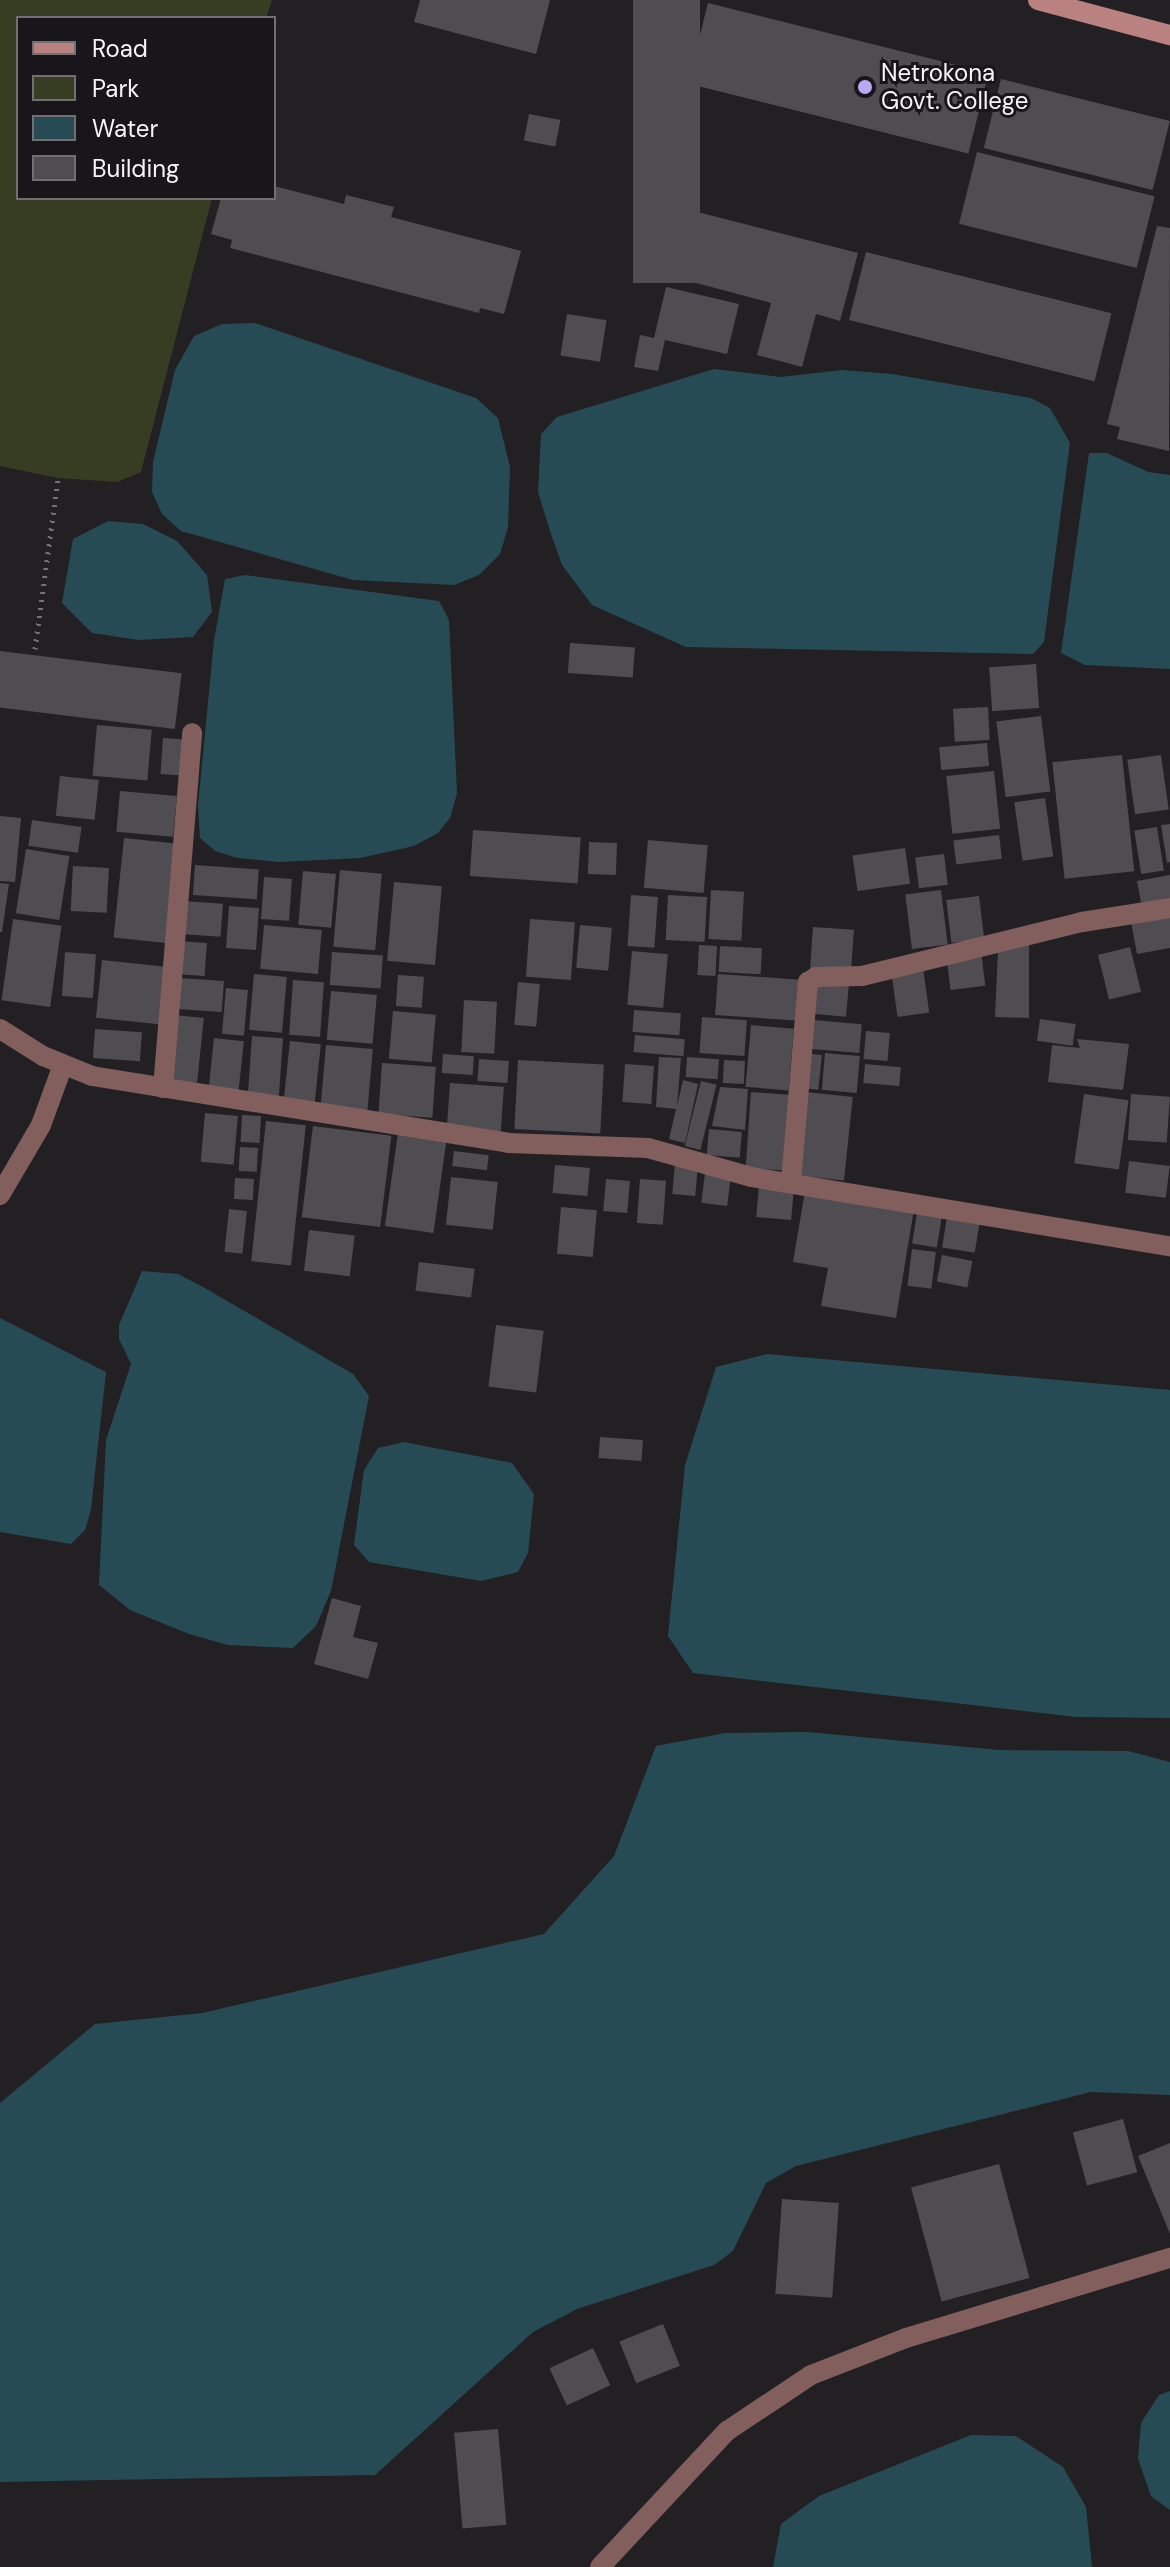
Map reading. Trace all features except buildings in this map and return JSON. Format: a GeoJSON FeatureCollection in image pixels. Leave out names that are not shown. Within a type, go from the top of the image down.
{"type":"FeatureCollection","features":[{"type":"Feature","properties":{"kind":"main road"},"geometry":{"type":"LineString","coordinates":[[1038,0],[1170,35]]}},
{"type":"Feature","properties":{"kind":"street"},"geometry":{"type":"LineString","coordinates":[[163,1088],[192,733]]}},
{"type":"Feature","properties":{"kind":"street"},"geometry":{"type":"LineString","coordinates":[[791,1181],[808,982],[816,977],[862,976],[1053,928],[1170,908]]}},
{"type":"Feature","properties":{"kind":"street"},"geometry":{"type":"LineString","coordinates":[[0,1029],[63,1065],[92,1076],[508,1143],[648,1148],[751,1177],[791,1181],[1170,1246]]}},
{"type":"Feature","properties":{"kind":"street"},"geometry":{"type":"LineString","coordinates":[[0,1195],[41,1125],[63,1065]]}},
{"type":"Feature","properties":{"kind":"street"},"geometry":{"type":"LineString","coordinates":[[600,2567],[727,2431],[811,2375],[906,2338],[1170,2258]]}},
{"type":"Feature","properties":{"kind":"path"},"geometry":{"type":"LineString","coordinates":[[35,649],[58,478]]}},
{"type":"Feature","properties":{"kind":"green space"},"geometry":{"type":"Polygon","coordinates":[[[0,0],[272,0],[267,16],[16,16],[16,200],[211,200],[141,472],[117,482],[58,478],[0,466],[0,0]]]}},
{"type":"Feature","properties":{"kind":"water"},"geometry":{"type":"Polygon","coordinates":[[[255,323],[476,398],[498,418],[510,467],[508,527],[500,554],[479,575],[454,585],[353,580],[181,531],[162,514],[152,492],[153,462],[175,370],[194,336],[222,324],[255,323]]]}},
{"type":"Feature","properties":{"kind":"water"},"geometry":{"type":"Polygon","coordinates":[[[714,369],[781,377],[842,370],[892,374],[1031,398],[1050,408],[1070,443],[1044,642],[1033,654],[686,647],[592,605],[562,565],[538,492],[541,434],[557,417],[714,369]]]}},
{"type":"Feature","properties":{"kind":"water"},"geometry":{"type":"Polygon","coordinates":[[[1089,453],[1107,453],[1148,472],[1170,475],[1170,669],[1085,665],[1061,653],[1089,453]]]}},
{"type":"Feature","properties":{"kind":"water"},"geometry":{"type":"Polygon","coordinates":[[[108,521],[143,524],[177,541],[207,575],[212,612],[193,637],[139,640],[92,633],[62,603],[73,539],[108,521]]]}},
{"type":"Feature","properties":{"kind":"water"},"geometry":{"type":"Polygon","coordinates":[[[245,575],[439,601],[449,620],[457,793],[450,818],[438,833],[414,846],[360,858],[279,862],[237,858],[215,851],[200,838],[198,806],[214,640],[225,579],[245,575]]]}},
{"type":"Feature","properties":{"kind":"water"},"geometry":{"type":"Polygon","coordinates":[[[142,1271],[178,1274],[203,1287],[353,1374],[369,1396],[331,1591],[316,1626],[293,1648],[228,1645],[189,1634],[130,1610],[99,1585],[106,1440],[131,1364],[119,1339],[119,1325],[142,1271]]]}},
{"type":"Feature","properties":{"kind":"water"},"geometry":{"type":"Polygon","coordinates":[[[0,1318],[106,1372],[91,1509],[85,1530],[71,1544],[0,1532],[0,1318]]]}},
{"type":"Feature","properties":{"kind":"water"},"geometry":{"type":"Polygon","coordinates":[[[767,1354],[1170,1390],[1170,1718],[1076,1717],[693,1673],[668,1636],[685,1465],[716,1367],[767,1354]]]}},
{"type":"Feature","properties":{"kind":"water"},"geometry":{"type":"Polygon","coordinates":[[[404,1442],[512,1463],[534,1494],[528,1553],[518,1572],[481,1581],[369,1562],[354,1545],[364,1470],[378,1448],[404,1442]]]}},
{"type":"Feature","properties":{"kind":"water"},"geometry":{"type":"Polygon","coordinates":[[[808,1732],[999,1750],[1128,1751],[1170,1762],[1170,2095],[1091,2092],[796,2166],[766,2183],[733,2251],[714,2265],[577,2309],[533,2332],[375,2475],[0,2482],[0,2103],[95,2024],[202,2013],[544,1934],[614,1856],[656,1746],[725,1733],[808,1732]]]}},
{"type":"Feature","properties":{"kind":"water"},"geometry":{"type":"Polygon","coordinates":[[[1170,2391],[1170,2510],[1151,2496],[1138,2459],[1141,2423],[1159,2395],[1170,2391]]]}},
{"type":"Feature","properties":{"kind":"water"},"geometry":{"type":"Polygon","coordinates":[[[971,2435],[1016,2436],[1063,2467],[1086,2507],[1092,2567],[773,2567],[781,2524],[819,2496],[971,2435]]]}},
{"type":"Feature","properties":{"kind":"place","name":"Netrokona Govt. College"},"geometry":{"type":"Point","coordinates":[865,87]}}]}
